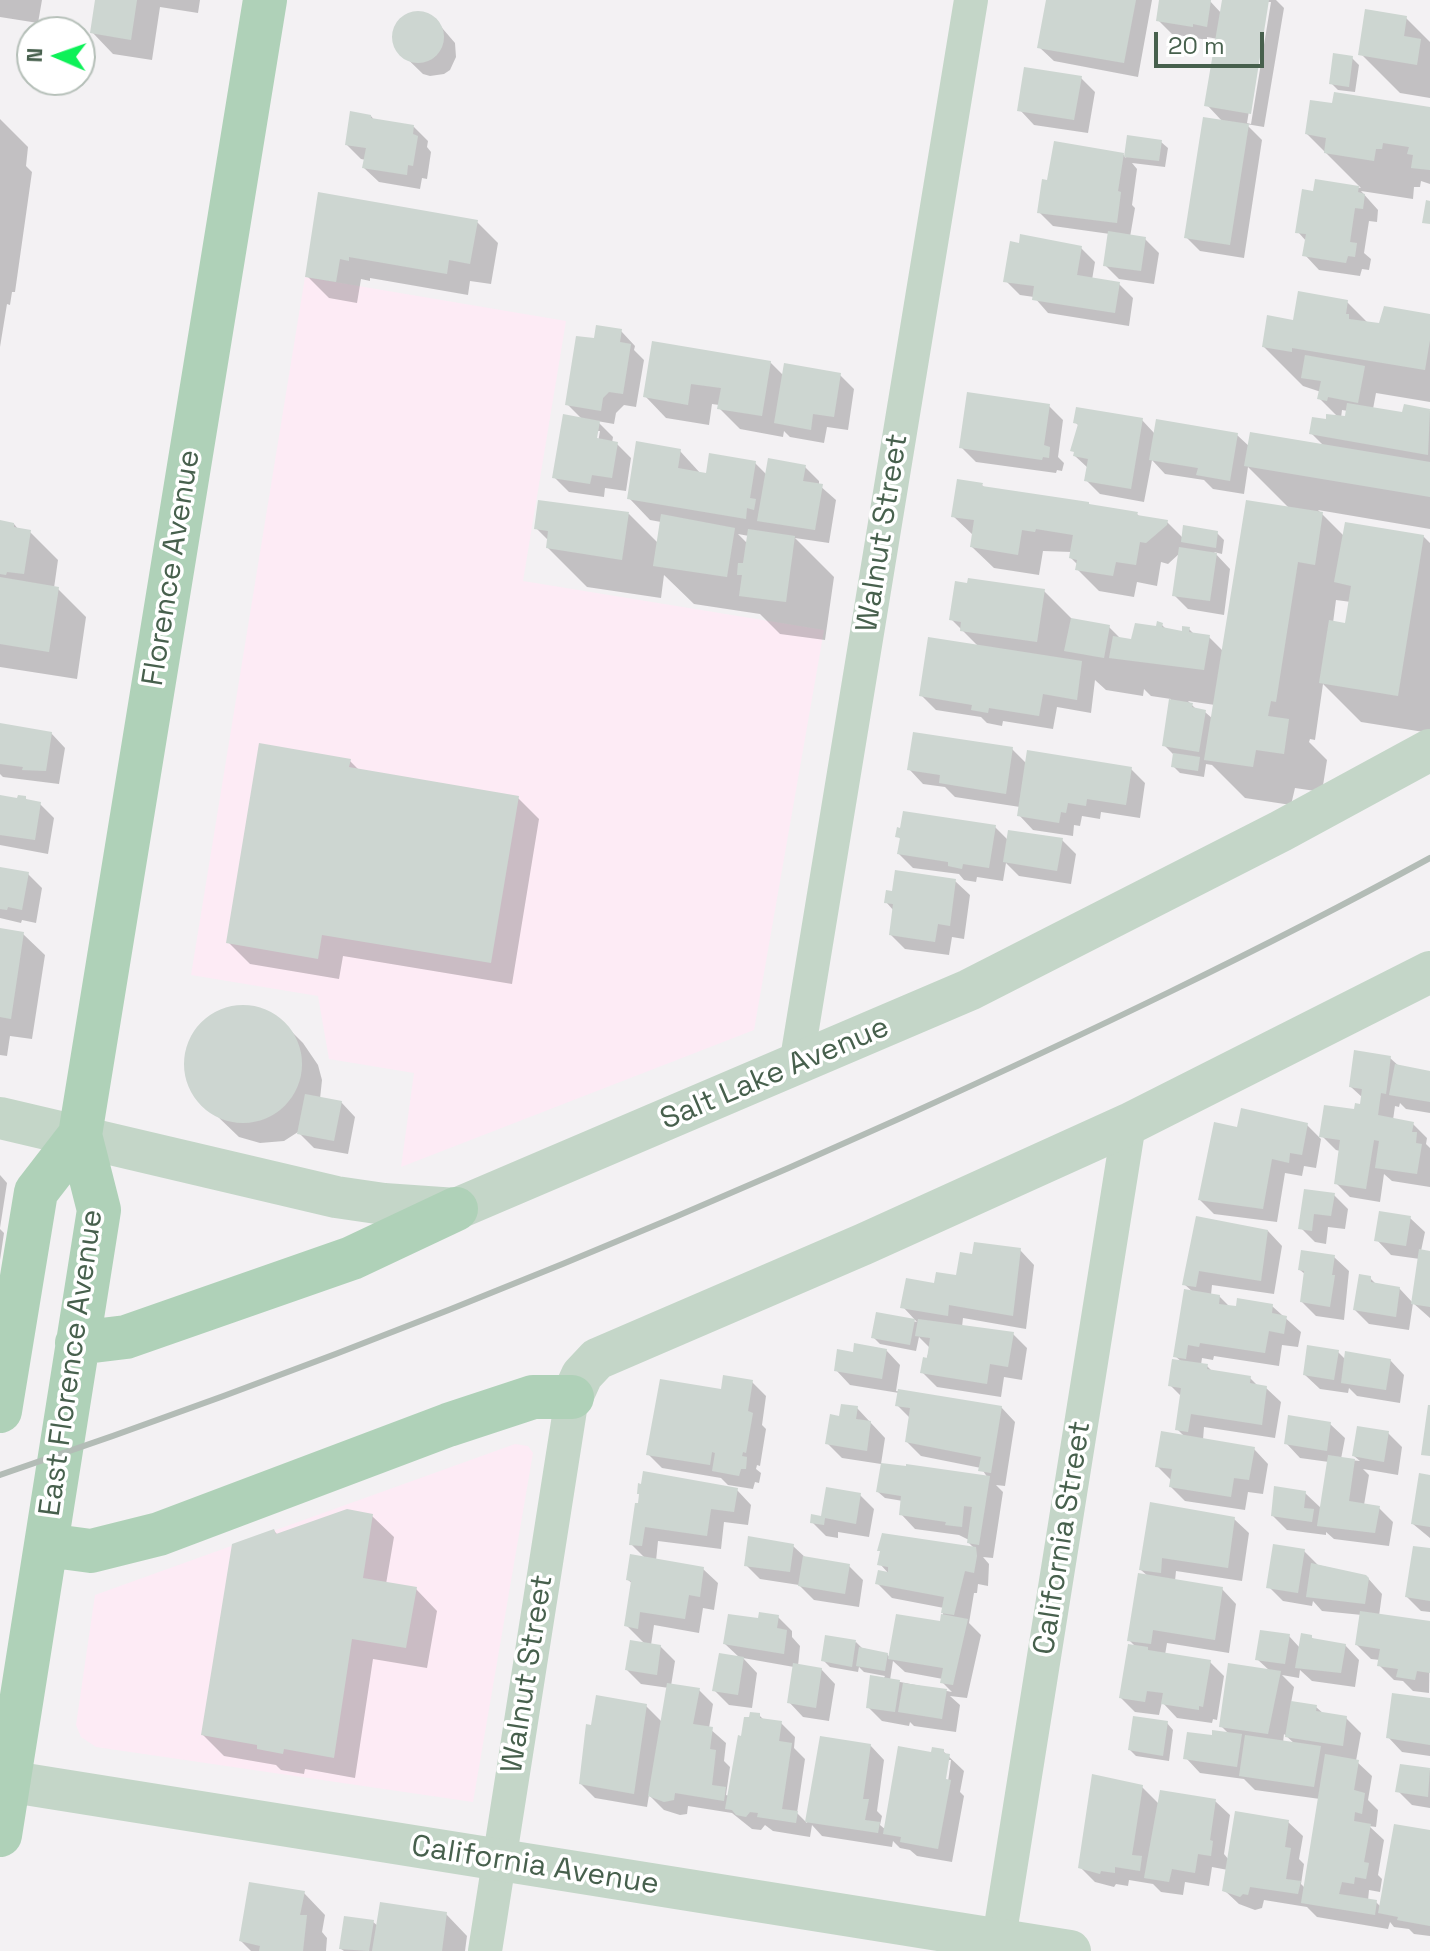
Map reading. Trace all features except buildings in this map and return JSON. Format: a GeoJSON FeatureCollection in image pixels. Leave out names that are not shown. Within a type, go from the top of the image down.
{"type":"FeatureCollection","features":[{"type":"Feature","properties":{"kind":"main road","name":"Florence Avenue"},"geometry":{"type":"LineString","coordinates":[[80,1135],[265,0]]}},
{"type":"Feature","properties":{"kind":"main road","name":"East Florence Avenue"},"geometry":{"type":"LineString","coordinates":[[0,1835],[4,1781],[46,1545],[99,1210],[80,1135]]}},
{"type":"Feature","properties":{"kind":"main road","name":"East Florence Avenue"},"geometry":{"type":"LineString","coordinates":[[0,1411],[36,1192],[80,1135]]}},
{"type":"Feature","properties":{"kind":"main road"},"geometry":{"type":"LineString","coordinates":[[77,1343],[126,1337],[352,1258],[456,1209]]}},
{"type":"Feature","properties":{"kind":"main road"},"geometry":{"type":"LineString","coordinates":[[46,1545],[91,1551],[159,1534],[448,1425],[533,1397],[572,1397]]}},
{"type":"Feature","properties":{"kind":"street","name":"Walnut Street"},"geometry":{"type":"LineString","coordinates":[[796,1065],[971,0]]}},
{"type":"Feature","properties":{"kind":"street","name":"Salt Lake Avenue"},"geometry":{"type":"LineString","coordinates":[[80,1135],[336,1197],[456,1209],[969,990],[1281,831],[1430,750]]}},
{"type":"Feature","properties":{"kind":"street"},"geometry":{"type":"LineString","coordinates":[[572,1397],[582,1375],[597,1359],[864,1244],[1129,1124],[1430,972]]}},
{"type":"Feature","properties":{"kind":"street"},"geometry":{"type":"LineString","coordinates":[[0,1118],[80,1135]]}},
{"type":"Feature","properties":{"kind":"street","name":"California Street"},"geometry":{"type":"LineString","coordinates":[[998,1945],[1129,1124]]}},
{"type":"Feature","properties":{"kind":"street","name":"Walnut Street"},"geometry":{"type":"LineString","coordinates":[[485,1951],[572,1397]]}},
{"type":"Feature","properties":{"kind":"street","name":"California Avenue"},"geometry":{"type":"LineString","coordinates":[[4,1781],[499,1860],[998,1945],[1070,1951]]}},
{"type":"Feature","properties":{"kind":"shaded area"},"geometry":{"type":"Polygon","coordinates":[[[305,277],[566,321],[523,581],[824,630],[754,1030],[401,1167],[414,1073],[329,1059],[318,996],[191,975],[305,277]]]}},
{"type":"Feature","properties":{"kind":"shaded area"},"geometry":{"type":"Polygon","coordinates":[[[515,1444],[528,1446],[533,1453],[473,1802],[96,1747],[81,1737],[76,1725],[95,1595],[515,1444]]]}},
{"type":"Feature","properties":{"kind":"railway"},"geometry":{"type":"LineString","coordinates":[[0,1475],[343,1351],[568,1262],[792,1167],[1103,1024],[1235,960],[1430,858]]}}]}
